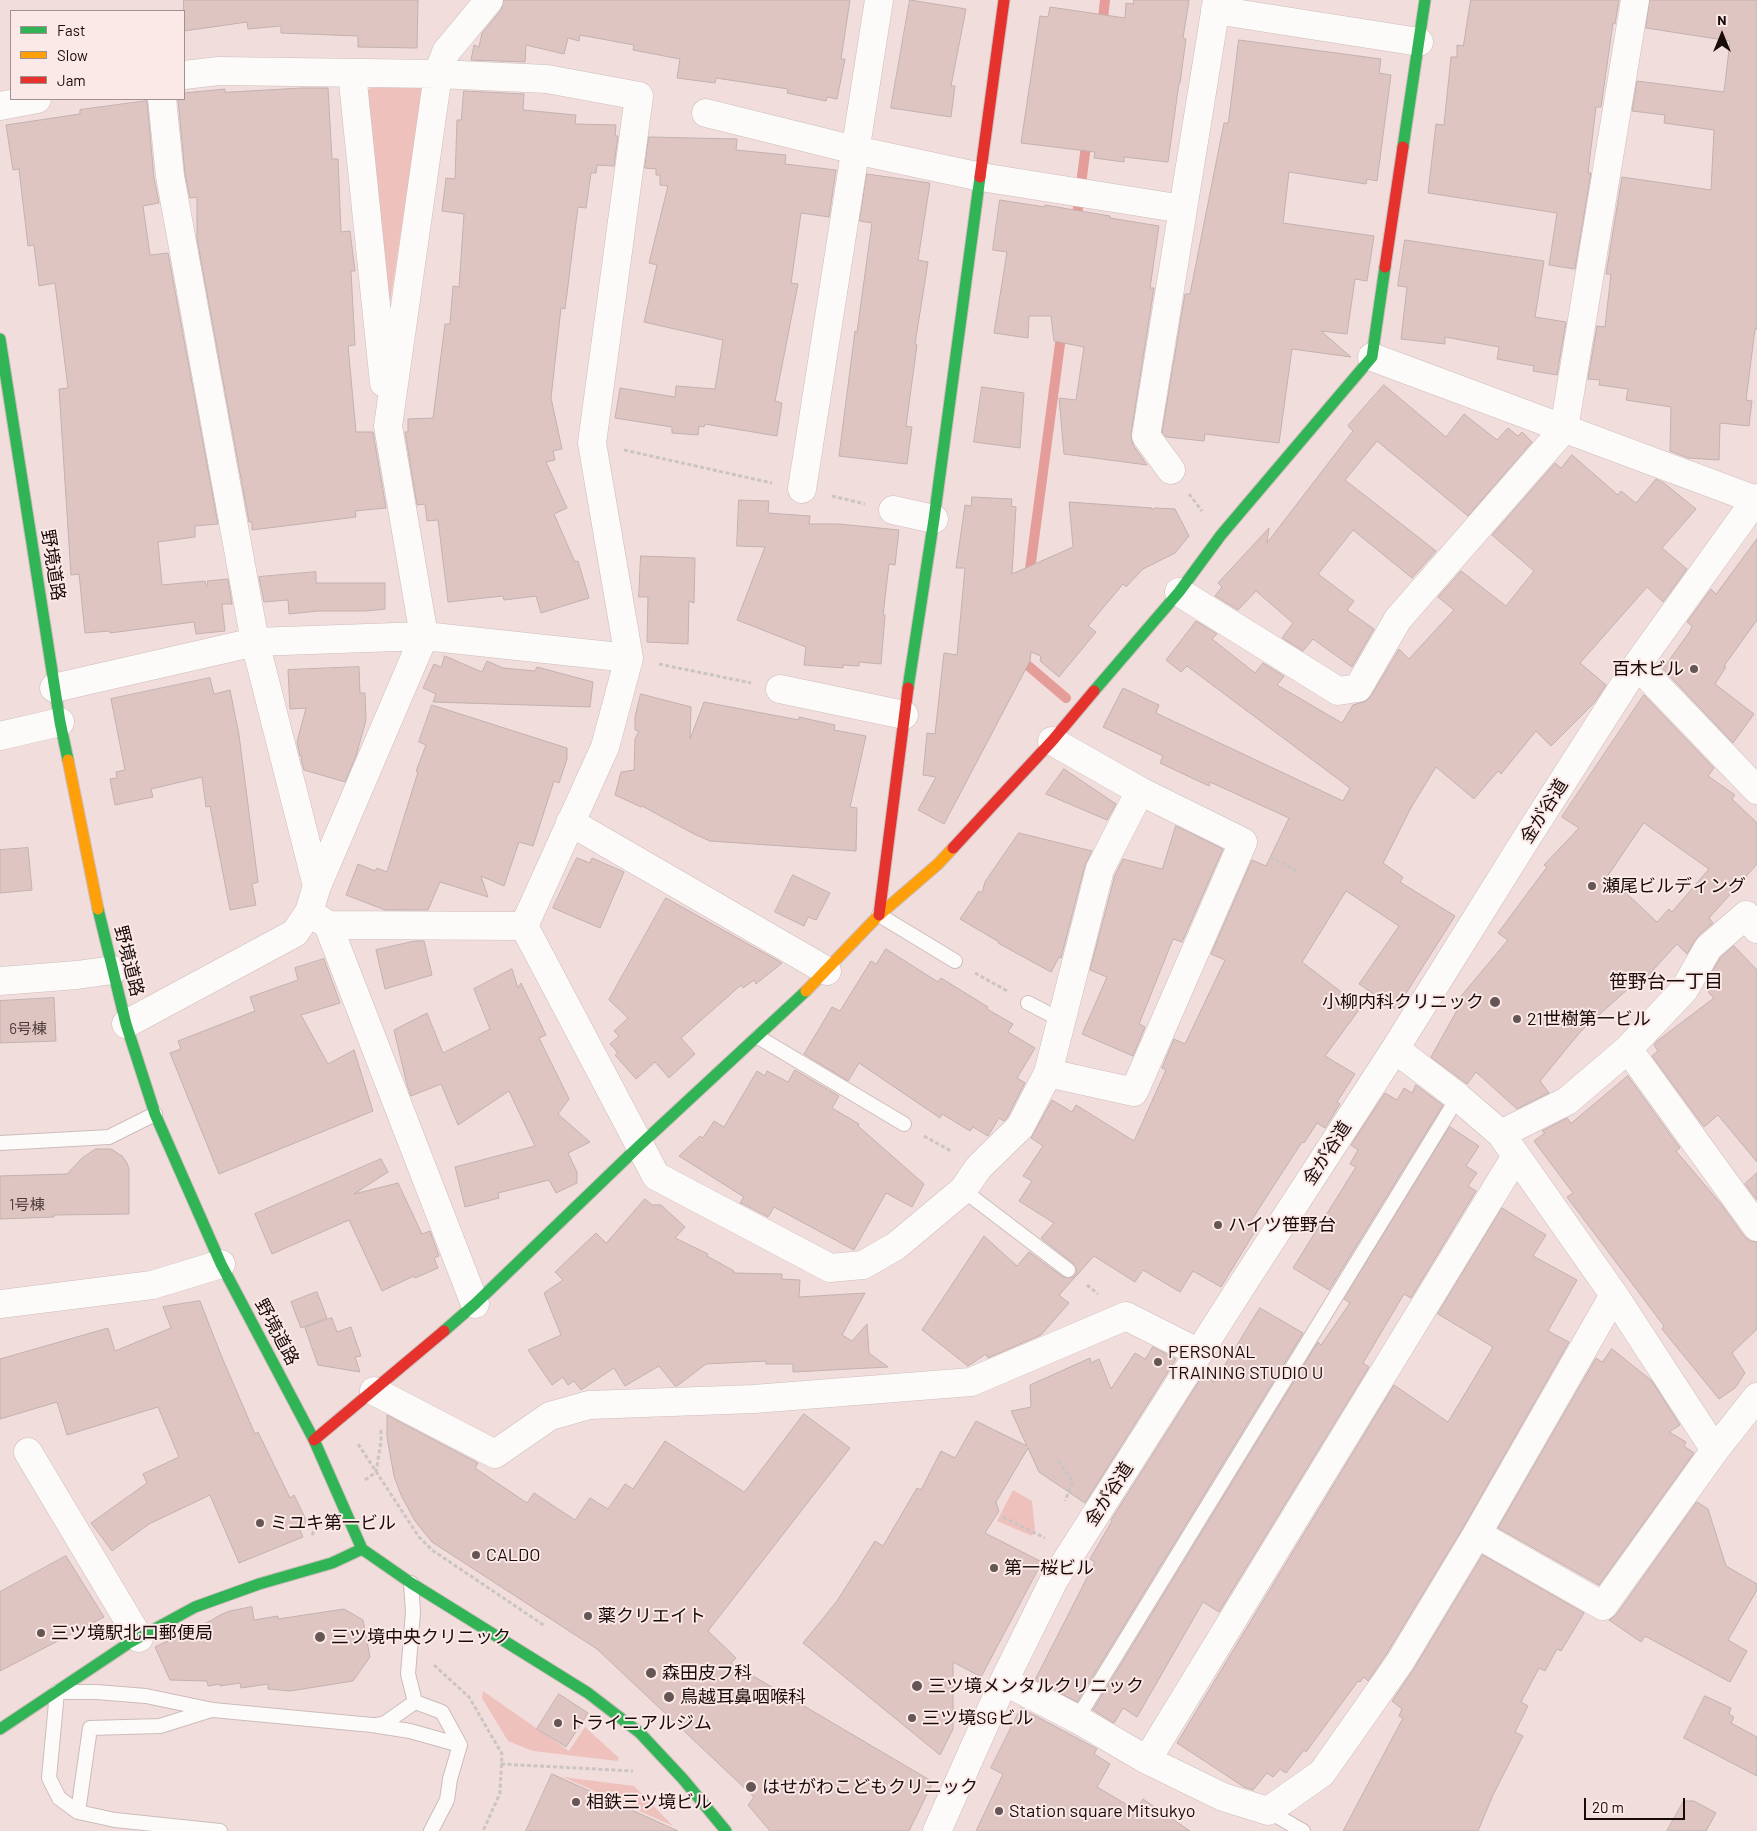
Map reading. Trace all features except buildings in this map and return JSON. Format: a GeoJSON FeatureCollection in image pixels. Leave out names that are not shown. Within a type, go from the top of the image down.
{"type":"FeatureCollection","features":[{"type":"Feature","properties":{"kind":"street"},"geometry":{"type":"LineString","coordinates":[[388,426],[438,74],[446,52],[489,0]]}},
{"type":"Feature","properties":{"kind":"street"},"geometry":{"type":"LineString","coordinates":[[802,489],[879,0]]}},
{"type":"Feature","properties":{"kind":"street"},"geometry":{"type":"LineString","coordinates":[[880,915],[904,715],[934,519],[1004,0]]}},
{"type":"Feature","properties":{"kind":"street"},"geometry":{"type":"LineString","coordinates":[[314,1440],[475,1304],[640,1146],[758,1038],[827,971],[880,915],[938,864],[1052,741],[1178,592],[1221,535],[1372,357],[1426,0]]}},
{"type":"Feature","properties":{"kind":"street"},"geometry":{"type":"LineString","coordinates":[[1178,592],[1338,692],[1358,688],[1398,619],[1564,430],[1635,0]]}},
{"type":"Feature","properties":{"kind":"street"},"geometry":{"type":"LineString","coordinates":[[1171,470],[1146,436],[1216,5],[1419,42]]}},
{"type":"Feature","properties":{"kind":"street"},"geometry":{"type":"LineString","coordinates":[[185,75],[219,71],[438,74],[547,79],[640,96],[592,443],[629,658],[605,748],[524,926]]}},
{"type":"Feature","properties":{"kind":"street"},"geometry":{"type":"LineString","coordinates":[[126,1024],[295,933],[318,908],[424,636],[388,426],[352,73]]}},
{"type":"Feature","properties":{"kind":"street"},"geometry":{"type":"LineString","coordinates":[[0,106],[32,100]]}},
{"type":"Feature","properties":{"kind":"street"},"geometry":{"type":"LineString","coordinates":[[162,100],[172,186],[255,642],[318,908],[475,1304]]}},
{"type":"Feature","properties":{"kind":"street"},"geometry":{"type":"LineString","coordinates":[[706,113],[855,150],[981,177],[1183,210]]}},
{"type":"Feature","properties":{"kind":"street","name":"野境道路"},"geometry":{"type":"LineString","coordinates":[[0,340],[60,722],[95,898],[126,1024],[155,1114],[221,1264],[314,1440],[362,1549]]}},
{"type":"Feature","properties":{"kind":"street"},"geometry":{"type":"LineString","coordinates":[[1372,357],[1564,430],[1757,499]]}},
{"type":"Feature","properties":{"kind":"street","name":"金が谷道"},"geometry":{"type":"LineString","coordinates":[[937,1831],[1004,1681],[1054,1580],[1395,1049],[1637,665],[1757,499]]}},
{"type":"Feature","properties":{"kind":"street"},"geometry":{"type":"LineString","coordinates":[[893,510],[934,519]]}},
{"type":"Feature","properties":{"kind":"street"},"geometry":{"type":"LineString","coordinates":[[54,688],[255,642],[424,636],[629,658]]}},
{"type":"Feature","properties":{"kind":"street"},"geometry":{"type":"LineString","coordinates":[[1637,665],[1757,790]]}},
{"type":"Feature","properties":{"kind":"street"},"geometry":{"type":"LineString","coordinates":[[780,689],[904,715]]}},
{"type":"Feature","properties":{"kind":"street"},"geometry":{"type":"LineString","coordinates":[[0,736],[60,722]]}},
{"type":"Feature","properties":{"kind":"street"},"geometry":{"type":"LineString","coordinates":[[1048,1073],[1134,1092],[1243,842],[1140,791],[1052,741]]}},
{"type":"Feature","properties":{"kind":"street"},"geometry":{"type":"LineString","coordinates":[[524,926],[656,1176],[830,1268],[863,1265],[896,1246],[963,1190],[979,1167],[1020,1126],[1048,1073],[1100,869],[1140,791]]}},
{"type":"Feature","properties":{"kind":"street"},"geometry":{"type":"LineString","coordinates":[[570,822],[827,971]]}},
{"type":"Feature","properties":{"kind":"street"},"geometry":{"type":"LineString","coordinates":[[318,908],[524,926]]}},
{"type":"Feature","properties":{"kind":"street"},"geometry":{"type":"LineString","coordinates":[[1147,1760],[1508,1145],[1567,1101],[1628,1049],[1684,990],[1708,948],[1746,915],[1757,929]]}},
{"type":"Feature","properties":{"kind":"street"},"geometry":{"type":"LineString","coordinates":[[0,980],[78,975],[113,970]]}},
{"type":"Feature","properties":{"kind":"street"},"geometry":{"type":"LineString","coordinates":[[1395,1049],[1458,1097],[1508,1145],[1614,1295],[1715,1450]]}},
{"type":"Feature","properties":{"kind":"street"},"geometry":{"type":"LineString","coordinates":[[1628,1049],[1757,1227]]}},
{"type":"Feature","properties":{"kind":"street"},"geometry":{"type":"LineString","coordinates":[[0,1304],[152,1285],[221,1264]]}},
{"type":"Feature","properties":{"kind":"street"},"geometry":{"type":"LineString","coordinates":[[1004,1681],[1077,1719],[1147,1760],[1223,1797],[1268,1811],[1322,1773],[1400,1662],[1477,1534],[1614,1295]]}},
{"type":"Feature","properties":{"kind":"street"},"geometry":{"type":"LineString","coordinates":[[374,1391],[495,1454],[550,1416],[589,1405],[754,1399],[971,1382],[1126,1316],[1199,1353]]}},
{"type":"Feature","properties":{"kind":"street"},"geometry":{"type":"LineString","coordinates":[[1477,1534],[1603,1606],[1715,1450],[1757,1397]]}},
{"type":"Feature","properties":{"kind":"street"},"geometry":{"type":"LineString","coordinates":[[28,1452],[139,1638]]}},
{"type":"Feature","properties":{"kind":"street"},"geometry":{"type":"LineString","coordinates":[[0,1729],[139,1638],[195,1608],[259,1584],[332,1563],[362,1549],[411,1583],[588,1692],[640,1733],[683,1779],[726,1831]]}},
{"type":"Feature","properties":{"kind":"lane"},"geometry":{"type":"LineString","coordinates":[[880,915],[955,961]]}},
{"type":"Feature","properties":{"kind":"lane"},"geometry":{"type":"LineString","coordinates":[[1028,1003],[1061,1020]]}},
{"type":"Feature","properties":{"kind":"lane"},"geometry":{"type":"LineString","coordinates":[[758,1038],[904,1124]]}},
{"type":"Feature","properties":{"kind":"lane"},"geometry":{"type":"LineString","coordinates":[[1077,1719],[1458,1097]]}},
{"type":"Feature","properties":{"kind":"lane"},"geometry":{"type":"LineString","coordinates":[[0,1143],[109,1137],[155,1114]]}},
{"type":"Feature","properties":{"kind":"lane"},"geometry":{"type":"LineString","coordinates":[[963,1190],[1068,1270]]}},
{"type":"Feature","properties":{"kind":"lane"},"geometry":{"type":"LineString","coordinates":[[411,1583],[413,1612],[408,1674],[416,1702]]}},
{"type":"Feature","properties":{"kind":"lane"},"geometry":{"type":"LineString","coordinates":[[220,1831],[115,1820],[78,1812],[59,1798],[49,1778],[57,1692],[96,1692],[146,1696],[213,1710],[372,1725],[410,1731],[460,1745]]}},
{"type":"Feature","properties":{"kind":"lane"},"geometry":{"type":"LineString","coordinates":[[372,1725],[385,1723],[416,1702]]}},
{"type":"Feature","properties":{"kind":"lane"},"geometry":{"type":"LineString","coordinates":[[416,1702],[442,1712],[460,1745],[450,1779],[447,1800],[431,1831]]}},
{"type":"Feature","properties":{"kind":"lane"},"geometry":{"type":"LineString","coordinates":[[78,1812],[90,1728],[160,1726],[213,1710]]}},
{"type":"Feature","properties":{"kind":"lane"},"geometry":{"type":"LineString","coordinates":[[1268,1811],[1303,1831]]}},
{"type":"Feature","properties":{"kind":"path"},"geometry":{"type":"LineString","coordinates":[[592,443],[893,510]]}},
{"type":"Feature","properties":{"kind":"path"},"geometry":{"type":"LineString","coordinates":[[1171,470],[1221,535]]}},
{"type":"Feature","properties":{"kind":"path"},"geometry":{"type":"LineString","coordinates":[[629,658],[780,689]]}},
{"type":"Feature","properties":{"kind":"path"},"geometry":{"type":"LineString","coordinates":[[955,961],[1028,1003]]}},
{"type":"Feature","properties":{"kind":"path"},"geometry":{"type":"LineString","coordinates":[[904,1124],[979,1167]]}},
{"type":"Feature","properties":{"kind":"path"},"geometry":{"type":"LineString","coordinates":[[376,1472],[381,1441]]}},
{"type":"Feature","properties":{"kind":"path"},"geometry":{"type":"LineString","coordinates":[[308,1541],[315,1529],[313,1513]]}},
{"type":"Feature","properties":{"kind":"path"},"geometry":{"type":"LineString","coordinates":[[1003,1517],[1034,1532]]}},
{"type":"Feature","properties":{"kind":"path"},"geometry":{"type":"LineString","coordinates":[[501,1764],[636,1771]]}},
{"type":"Feature","properties":{"kind":"path"},"geometry":{"type":"LineString","coordinates":[[483,1831],[500,1793]]}},
{"type":"Feature","properties":{"kind":"shaded area"},"geometry":{"type":"Polygon","coordinates":[[[374,86],[423,87],[389,310],[367,91],[374,86]]]}},
{"type":"Feature","properties":{"kind":"shaded area"},"geometry":{"type":"Polygon","coordinates":[[[1013,1490],[1032,1501],[1035,1529],[1032,1536],[997,1521],[1013,1490]]]}},
{"type":"Feature","properties":{"kind":"shaded area"},"geometry":{"type":"Polygon","coordinates":[[[483,1691],[569,1751],[585,1727],[619,1758],[617,1761],[533,1751],[508,1741],[482,1698],[483,1691]]]}},
{"type":"Feature","properties":{"kind":"shaded area"},"geometry":{"type":"Polygon","coordinates":[[[563,1777],[634,1786],[673,1826],[563,1777]]]}},
{"type":"Feature","properties":{"kind":"waterway"},"geometry":{"type":"LineString","coordinates":[[1102,27],[1105,0]]}},
{"type":"Feature","properties":{"kind":"waterway"},"geometry":{"type":"LineString","coordinates":[[1076,223],[1087,138]]}},
{"type":"Feature","properties":{"kind":"waterway"},"geometry":{"type":"LineString","coordinates":[[1029,577],[1062,329]]}},
{"type":"Feature","properties":{"kind":"waterway"},"geometry":{"type":"LineString","coordinates":[[1019,656],[1066,698]]}},
{"type":"Feature","properties":{"kind":"traffic: fast"},"geometry":{"type":"LineString","coordinates":[[1403,147],[1425,0]]}},
{"type":"Feature","properties":{"kind":"traffic: fast"},"geometry":{"type":"LineString","coordinates":[[908,688],[934,519],[980,177]]}},
{"type":"Feature","properties":{"kind":"traffic: fast"},"geometry":{"type":"LineString","coordinates":[[1094,691],[1179,592],[1221,535],[1372,357],[1385,267]]}},
{"type":"Feature","properties":{"kind":"traffic: fast"},"geometry":{"type":"LineString","coordinates":[[0,339],[60,722],[68,760]]}},
{"type":"Feature","properties":{"kind":"traffic: fast"},"geometry":{"type":"LineString","coordinates":[[98,909],[126,1024],[155,1114],[221,1264],[314,1440],[362,1549]]}},
{"type":"Feature","properties":{"kind":"traffic: fast"},"geometry":{"type":"LineString","coordinates":[[444,1331],[475,1304],[639,1146],[806,991]]}},
{"type":"Feature","properties":{"kind":"traffic: fast"},"geometry":{"type":"LineString","coordinates":[[362,1549],[411,1583],[588,1693],[640,1733],[683,1779],[726,1831]]}},
{"type":"Feature","properties":{"kind":"traffic: fast"},"geometry":{"type":"LineString","coordinates":[[0,1729],[129,1643],[195,1607],[259,1584],[332,1563],[362,1549]]}},
{"type":"Feature","properties":{"kind":"traffic: slow"},"geometry":{"type":"LineString","coordinates":[[68,760],[98,909]]}},
{"type":"Feature","properties":{"kind":"traffic: slow"},"geometry":{"type":"LineString","coordinates":[[806,991],[879,915],[938,864],[953,848]]}},
{"type":"Feature","properties":{"kind":"traffic: jam"},"geometry":{"type":"LineString","coordinates":[[980,177],[1004,0]]}},
{"type":"Feature","properties":{"kind":"traffic: jam"},"geometry":{"type":"LineString","coordinates":[[1385,267],[1403,147]]}},
{"type":"Feature","properties":{"kind":"traffic: jam"},"geometry":{"type":"LineString","coordinates":[[879,915],[908,688]]}},
{"type":"Feature","properties":{"kind":"traffic: jam"},"geometry":{"type":"LineString","coordinates":[[953,848],[1052,741],[1094,691]]}},
{"type":"Feature","properties":{"kind":"traffic: jam"},"geometry":{"type":"LineString","coordinates":[[314,1440],[444,1331]]}},
{"type":"Feature","properties":{"kind":"place","name":"百木ビル"},"geometry":{"type":"Point","coordinates":[1694,669]}},
{"type":"Feature","properties":{"kind":"place","name":"瀬尾ビルディング"},"geometry":{"type":"Point","coordinates":[1592,886]}},
{"type":"Feature","properties":{"kind":"place","name":"小柳内科クリニック"},"geometry":{"type":"Point","coordinates":[1495,1002]}},
{"type":"Feature","properties":{"kind":"place","name":"21世樹第一ビル"},"geometry":{"type":"Point","coordinates":[1517,1019]}},
{"type":"Feature","properties":{"kind":"place","name":"ハイツ笹野台"},"geometry":{"type":"Point","coordinates":[1218,1225]}},
{"type":"Feature","properties":{"kind":"place","name":"PERSONAL TRAINING STUDIO U"},"geometry":{"type":"Point","coordinates":[1158,1362]}},
{"type":"Feature","properties":{"kind":"place","name":"ミユキ第一ビル"},"geometry":{"type":"Point","coordinates":[260,1523]}},
{"type":"Feature","properties":{"kind":"place","name":"CALDO"},"geometry":{"type":"Point","coordinates":[476,1555]}},
{"type":"Feature","properties":{"kind":"place","name":"第一桜ビル"},"geometry":{"type":"Point","coordinates":[994,1568]}},
{"type":"Feature","properties":{"kind":"place","name":"薬クリエイト"},"geometry":{"type":"Point","coordinates":[588,1616]}},
{"type":"Feature","properties":{"kind":"place","name":"三ツ境駅北口郵便局"},"geometry":{"type":"Point","coordinates":[41,1633]}},
{"type":"Feature","properties":{"kind":"place","name":"三ツ境中央クリニック"},"geometry":{"type":"Point","coordinates":[320,1637]}},
{"type":"Feature","properties":{"kind":"place","name":"森田皮フ科"},"geometry":{"type":"Point","coordinates":[651,1673]}},
{"type":"Feature","properties":{"kind":"place","name":"三ツ境メンタルクリニック"},"geometry":{"type":"Point","coordinates":[917,1686]}},
{"type":"Feature","properties":{"kind":"place","name":"鳥越耳鼻咽喉科"},"geometry":{"type":"Point","coordinates":[669,1697]}},
{"type":"Feature","properties":{"kind":"place","name":"三ツ境SGビル"},"geometry":{"type":"Point","coordinates":[912,1718]}},
{"type":"Feature","properties":{"kind":"place","name":"トライニアルジム"},"geometry":{"type":"Point","coordinates":[558,1723]}},
{"type":"Feature","properties":{"kind":"place","name":"はせがわこどもクリニック"},"geometry":{"type":"Point","coordinates":[751,1787]}},
{"type":"Feature","properties":{"kind":"place","name":"相鉄三ツ境ビル"},"geometry":{"type":"Point","coordinates":[576,1802]}},
{"type":"Feature","properties":{"kind":"place","name":"Station square Mitsukyo"},"geometry":{"type":"Point","coordinates":[999,1811]}},
{"type":"Feature","properties":{"kind":"district","name":"笹野台一丁目"},"geometry":{"type":"Point","coordinates":[1666,982]}}]}
